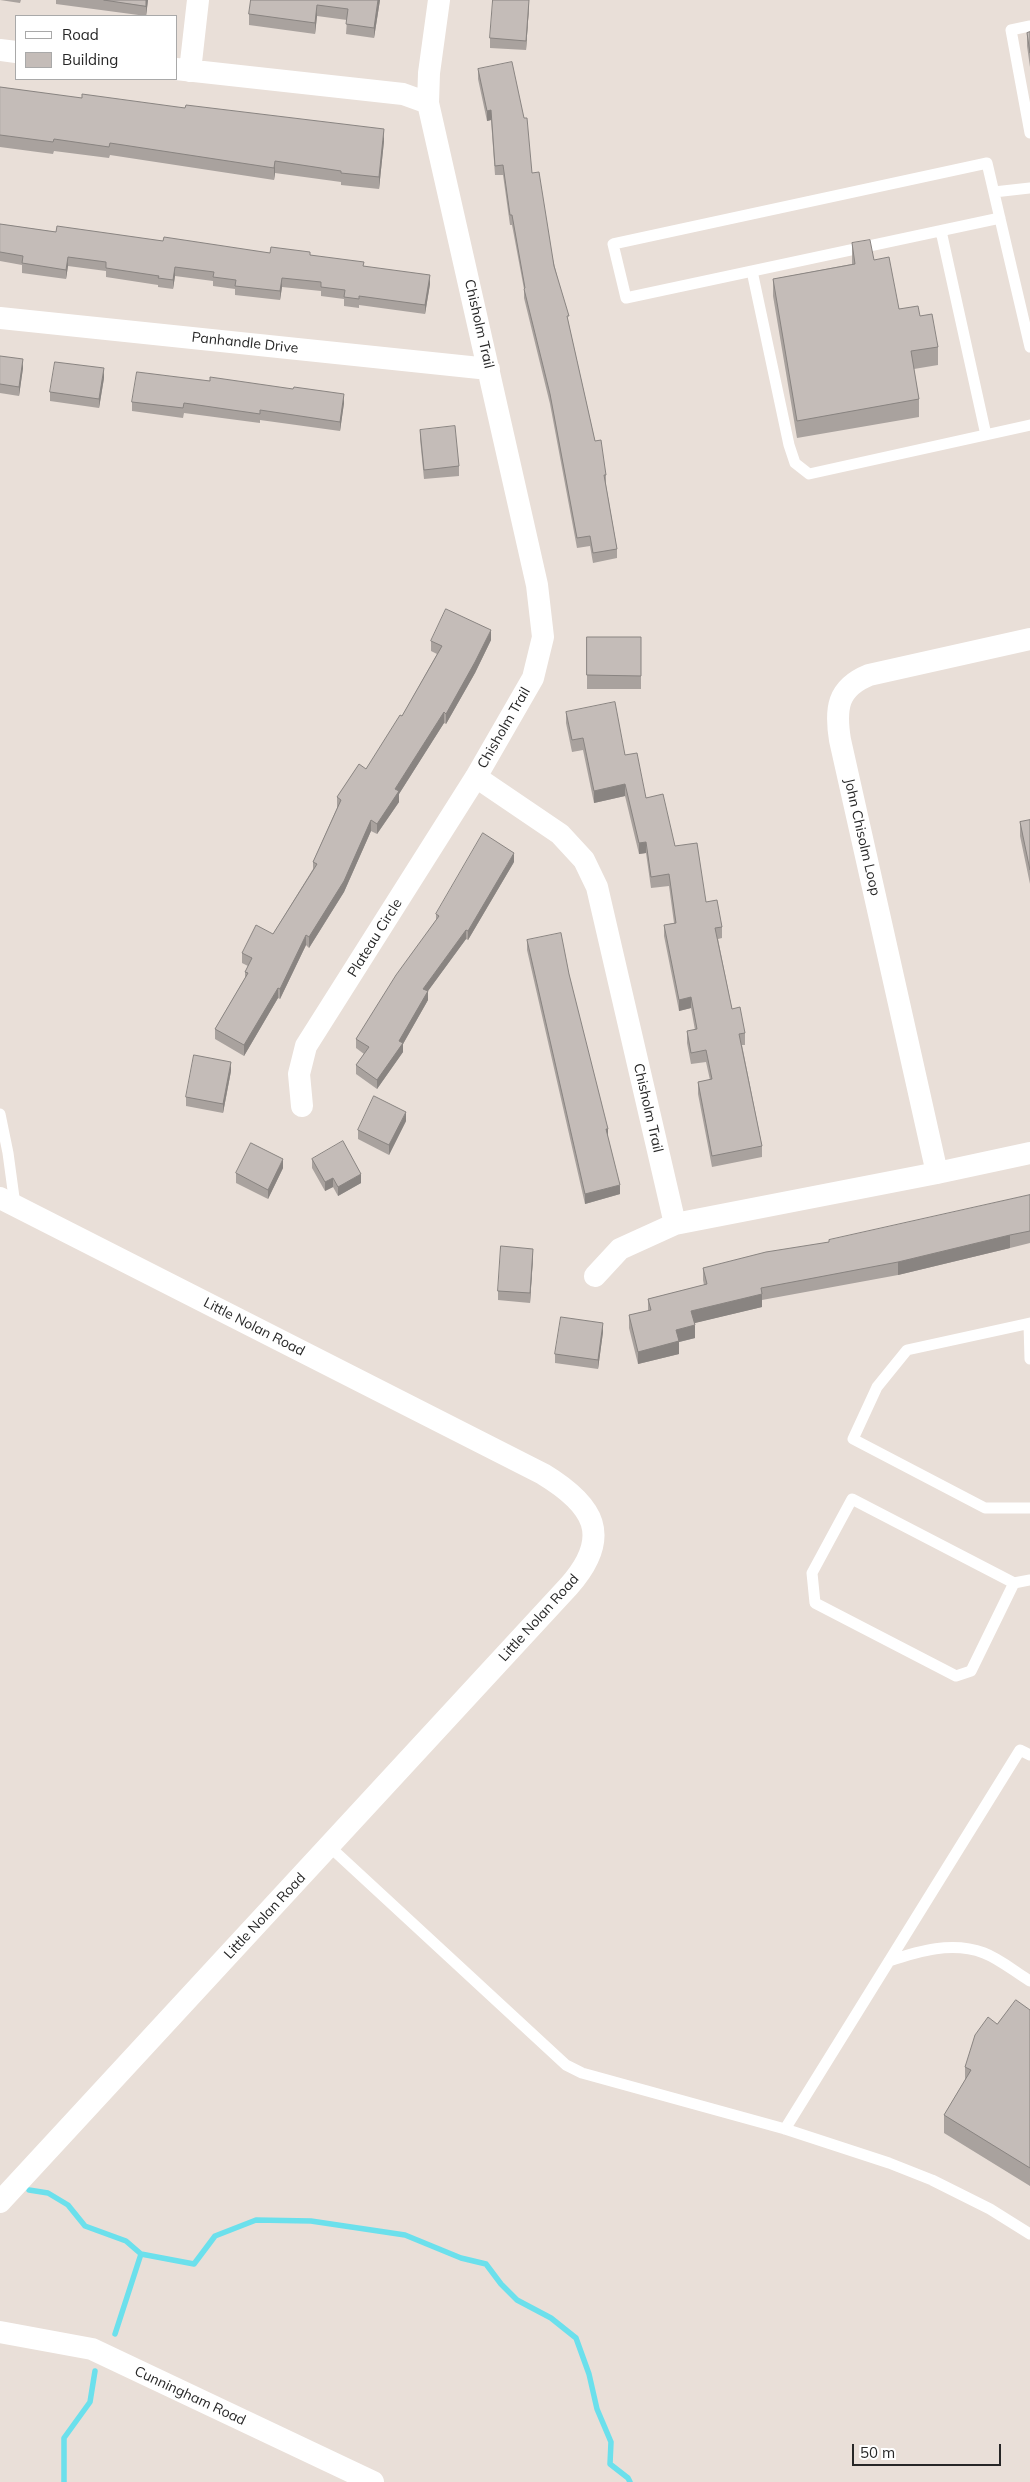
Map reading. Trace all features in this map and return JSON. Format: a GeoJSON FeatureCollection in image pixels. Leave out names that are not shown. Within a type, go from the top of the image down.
{"type":"FeatureCollection","features":[{"type":"Feature","properties":{"kind":"street"},"geometry":{"type":"LineString","coordinates":[[198,0],[183,70],[402,94],[428,103]]}},
{"type":"Feature","properties":{"kind":"street","name":"Chisholm Trail"},"geometry":{"type":"LineString","coordinates":[[439,0],[429,73],[428,103],[490,369],[537,585],[543,637],[533,678],[476,777],[560,834],[584,860],[596,886],[675,1224]]}},
{"type":"Feature","properties":{"kind":"street"},"geometry":{"type":"LineString","coordinates":[[0,50],[15,52]]}},
{"type":"Feature","properties":{"kind":"street","name":"Panhandle Drive"},"geometry":{"type":"LineString","coordinates":[[0,318],[490,369]]}},
{"type":"Feature","properties":{"kind":"street","name":"John Chisolm Loop"},"geometry":{"type":"LineString","coordinates":[[937,1173],[840,740],[837,720],[840,697],[855,681],[869,675],[1030,639]]}},
{"type":"Feature","properties":{"kind":"street","name":"Plateau Circle"},"geometry":{"type":"LineString","coordinates":[[302,1106],[299,1074],[306,1046],[476,777]]}},
{"type":"Feature","properties":{"kind":"street"},"geometry":{"type":"LineString","coordinates":[[595,1276],[620,1249],[675,1224],[1030,1153]]}},
{"type":"Feature","properties":{"kind":"street","name":"Little Nolan Road"},"geometry":{"type":"LineString","coordinates":[[0,2202],[584,1570],[593,1540],[592,1522],[583,1504],[568,1490],[544,1474],[8,1201]]}},
{"type":"Feature","properties":{"kind":"street","name":"Cunningham Road"},"geometry":{"type":"LineString","coordinates":[[0,2332],[92,2349],[373,2482]]}},
{"type":"Feature","properties":{"kind":"lane"},"geometry":{"type":"LineString","coordinates":[[1030,26],[1011,30],[1029,119],[1030,133]]}},
{"type":"Feature","properties":{"kind":"lane"},"geometry":{"type":"LineString","coordinates":[[1000,218],[626,298],[613,244],[987,163],[994,192],[1030,347]]}},
{"type":"Feature","properties":{"kind":"lane"},"geometry":{"type":"LineString","coordinates":[[994,192],[1030,188]]}},
{"type":"Feature","properties":{"kind":"lane"},"geometry":{"type":"LineString","coordinates":[[941,231],[986,435]]}},
{"type":"Feature","properties":{"kind":"lane"},"geometry":{"type":"LineString","coordinates":[[752,271],[789,445],[795,463],[809,474],[1030,425]]}},
{"type":"Feature","properties":{"kind":"lane"},"geometry":{"type":"LineString","coordinates":[[0,1114],[8,1153],[8,1201]]}},
{"type":"Feature","properties":{"kind":"lane"},"geometry":{"type":"LineString","coordinates":[[1030,1359],[1029,1324],[907,1350],[877,1387],[853,1439],[985,1508],[1030,1508]]}},
{"type":"Feature","properties":{"kind":"lane"},"geometry":{"type":"LineString","coordinates":[[1014,1583],[971,1672],[956,1676],[815,1604],[812,1573],[852,1499],[1014,1583],[1030,1580]]}},
{"type":"Feature","properties":{"kind":"lane"},"geometry":{"type":"LineString","coordinates":[[785,2129],[1020,1750],[1030,1755]]}},
{"type":"Feature","properties":{"kind":"lane"},"geometry":{"type":"LineString","coordinates":[[330,1847],[566,2065],[582,2073],[785,2129],[889,2163],[932,2180],[990,2209],[1030,2234]]}},
{"type":"Feature","properties":{"kind":"lane"},"geometry":{"type":"LineString","coordinates":[[889,1961],[935,1948],[971,1950],[985,1954],[1030,1981]]}},
{"type":"Feature","properties":{"kind":"building"},"geometry":{"type":"Polygon","coordinates":[[[104,0],[146,0],[146,6],[104,0]]]}},
{"type":"Feature","properties":{"kind":"building"},"geometry":{"type":"Polygon","coordinates":[[[251,0],[378,0],[374,28],[346,24],[348,9],[317,5],[315,23],[249,14],[251,0]]]}},
{"type":"Feature","properties":{"kind":"building"},"geometry":{"type":"Polygon","coordinates":[[[493,0],[529,0],[526,41],[490,38],[493,0]]]}},
{"type":"Feature","properties":{"kind":"building"},"geometry":{"type":"Polygon","coordinates":[[[1030,32],[1030,53],[1027,33],[1030,32]]]}},
{"type":"Feature","properties":{"kind":"building"},"geometry":{"type":"Polygon","coordinates":[[[512,62],[524,118],[527,118],[532,173],[539,172],[554,266],[569,316],[567,316],[595,441],[601,440],[606,475],[604,475],[617,549],[593,553],[590,536],[577,538],[550,394],[524,289],[503,165],[495,166],[491,110],[487,111],[478,69],[512,62]]]}},
{"type":"Feature","properties":{"kind":"building"},"geometry":{"type":"Polygon","coordinates":[[[0,87],[82,98],[82,94],[185,108],[186,105],[384,129],[379,177],[341,173],[341,171],[275,161],[274,168],[110,143],[109,147],[54,139],[53,142],[0,135],[0,87]]]}},
{"type":"Feature","properties":{"kind":"building"},"geometry":{"type":"Polygon","coordinates":[[[0,224],[56,232],[57,226],[163,241],[164,237],[270,253],[271,247],[310,252],[310,255],[364,262],[363,266],[430,275],[425,305],[359,296],[359,299],[344,297],[345,290],[321,287],[321,282],[282,278],[280,291],[235,286],[236,280],[213,277],[214,272],[175,267],[173,280],[106,268],[106,262],[68,257],[66,270],[22,263],[23,256],[0,252],[0,224]]]}},
{"type":"Feature","properties":{"kind":"building"},"geometry":{"type":"Polygon","coordinates":[[[870,240],[874,260],[889,257],[899,309],[918,306],[920,316],[932,314],[938,347],[911,351],[919,399],[797,421],[773,279],[855,264],[852,243],[870,240]]]}},
{"type":"Feature","properties":{"kind":"building"},"geometry":{"type":"Polygon","coordinates":[[[0,356],[23,359],[19,387],[0,384],[0,356]]]}},
{"type":"Feature","properties":{"kind":"building"},"geometry":{"type":"Polygon","coordinates":[[[55,362],[104,368],[99,399],[50,392],[55,362]]]}},
{"type":"Feature","properties":{"kind":"building"},"geometry":{"type":"Polygon","coordinates":[[[137,372],[210,381],[210,377],[344,394],[340,422],[260,410],[260,414],[184,403],[183,408],[132,402],[137,372]]]}},
{"type":"Feature","properties":{"kind":"building"},"geometry":{"type":"Polygon","coordinates":[[[455,426],[459,466],[424,470],[420,430],[455,426]]]}},
{"type":"Feature","properties":{"kind":"building"},"geometry":{"type":"Polygon","coordinates":[[[446,609],[491,630],[446,714],[444,712],[395,789],[399,791],[377,824],[371,820],[344,881],[309,937],[306,935],[280,989],[278,988],[244,1045],[215,1029],[248,973],[245,972],[252,958],[242,953],[256,925],[273,934],[317,864],[313,862],[341,800],[337,797],[359,764],[366,769],[400,715],[402,716],[442,646],[431,641],[446,609]]]}},
{"type":"Feature","properties":{"kind":"building"},"geometry":{"type":"Polygon","coordinates":[[[587,637],[641,637],[641,676],[587,675],[587,637]]]}},
{"type":"Feature","properties":{"kind":"building"},"geometry":{"type":"Polygon","coordinates":[[[615,702],[625,755],[637,753],[646,798],[663,794],[675,846],[697,843],[706,902],[717,900],[722,927],[715,928],[732,1009],[740,1007],[745,1033],[739,1034],[762,1146],[712,1156],[698,1082],[712,1079],[706,1050],[691,1053],[687,1031],[697,1029],[691,997],[679,1000],[664,925],[676,923],[669,874],[651,877],[646,842],[639,843],[625,784],[594,791],[583,738],[572,740],[566,712],[615,702]]]}},
{"type":"Feature","properties":{"kind":"building"},"geometry":{"type":"Polygon","coordinates":[[[1030,820],[1030,870],[1020,822],[1030,820]]]}},
{"type":"Feature","properties":{"kind":"building"},"geometry":{"type":"Polygon","coordinates":[[[483,833],[514,853],[468,931],[466,930],[423,989],[428,991],[399,1041],[403,1043],[377,1080],[356,1065],[369,1047],[356,1039],[396,975],[439,916],[436,914],[483,833]]]}},
{"type":"Feature","properties":{"kind":"building"},"geometry":{"type":"Polygon","coordinates":[[[561,933],[569,974],[620,1185],[585,1194],[527,940],[561,933]]]}},
{"type":"Feature","properties":{"kind":"building"},"geometry":{"type":"Polygon","coordinates":[[[194,1055],[231,1062],[223,1104],[186,1097],[194,1055]]]}},
{"type":"Feature","properties":{"kind":"building"},"geometry":{"type":"Polygon","coordinates":[[[374,1096],[406,1112],[389,1145],[358,1130],[374,1096]]]}},
{"type":"Feature","properties":{"kind":"building"},"geometry":{"type":"Polygon","coordinates":[[[343,1141],[361,1174],[338,1187],[333,1178],[325,1182],[312,1159],[343,1141]]]}},
{"type":"Feature","properties":{"kind":"building"},"geometry":{"type":"Polygon","coordinates":[[[251,1143],[283,1159],[268,1190],[236,1173],[251,1143]]]}},
{"type":"Feature","properties":{"kind":"building"},"geometry":{"type":"Polygon","coordinates":[[[1030,1195],[1030,1231],[898,1262],[761,1288],[762,1294],[691,1311],[695,1325],[676,1330],[679,1341],[638,1352],[629,1315],[651,1310],[648,1299],[707,1284],[703,1268],[766,1252],[829,1242],[829,1240],[1030,1195]]]}},
{"type":"Feature","properties":{"kind":"building"},"geometry":{"type":"Polygon","coordinates":[[[501,1246],[533,1249],[530,1293],[498,1291],[501,1246]]]}},
{"type":"Feature","properties":{"kind":"building"},"geometry":{"type":"Polygon","coordinates":[[[561,1317],[603,1323],[598,1360],[555,1354],[561,1317]]]}},
{"type":"Feature","properties":{"kind":"building"},"geometry":{"type":"Polygon","coordinates":[[[1016,2000],[1030,2010],[1030,2168],[944,2115],[971,2070],[965,2067],[975,2035],[988,2017],[997,2024],[1016,2000]]]}},
{"type":"Feature","properties":{"kind":"waterway"},"geometry":{"type":"LineString","coordinates":[[29,2190],[48,2193],[68,2205],[85,2226],[126,2241],[141,2254],[194,2264],[215,2236],[256,2220],[311,2221],[405,2235],[461,2258],[486,2264],[501,2284],[517,2300],[551,2318],[576,2338],[589,2374],[597,2409],[611,2442],[610,2464],[628,2478],[630,2482]]}},
{"type":"Feature","properties":{"kind":"waterway"},"geometry":{"type":"LineString","coordinates":[[115,2334],[141,2254]]}},
{"type":"Feature","properties":{"kind":"waterway"},"geometry":{"type":"LineString","coordinates":[[64,2482],[64,2438],[90,2402],[95,2371]]}}]}
